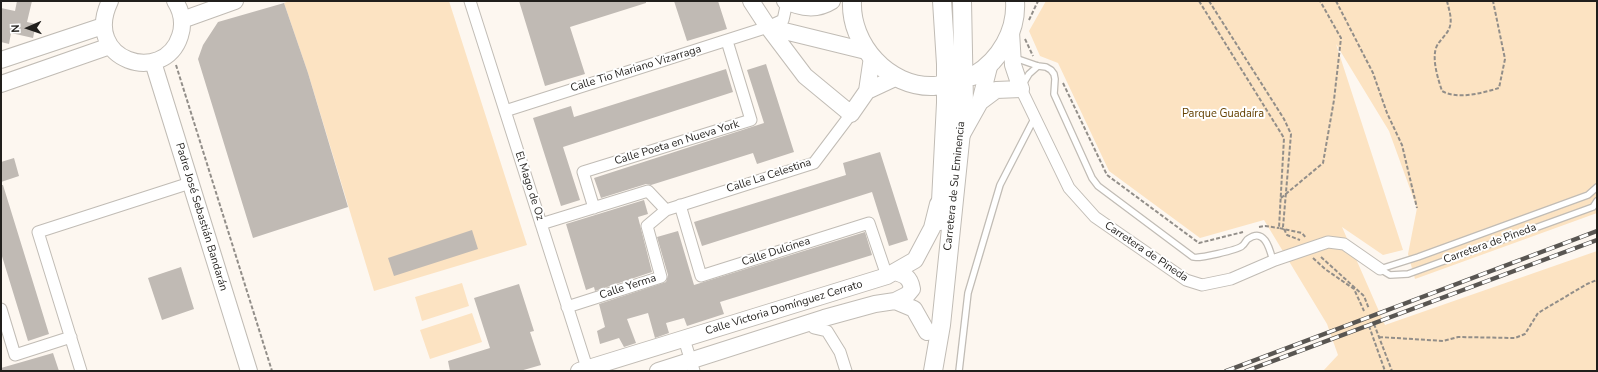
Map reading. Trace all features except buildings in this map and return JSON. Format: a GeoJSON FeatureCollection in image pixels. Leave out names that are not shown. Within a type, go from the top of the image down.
{"type":"FeatureCollection","features":[{"type":"Feature","properties":{"kind":"main road"},"geometry":{"type":"LineString","coordinates":[[852,1],[856,32],[869,54],[880,66],[897,77],[915,84],[934,86],[964,77],[973,76],[992,62],[1017,33],[1015,1]]}},
{"type":"Feature","properties":{"kind":"main road","name":"Carretera de Su Eminencia"},"geometry":{"type":"LineString","coordinates":[[921,371],[941,216],[946,82],[942,1]]}},
{"type":"Feature","properties":{"kind":"main road","name":"Carretera de Su Eminencia"},"geometry":{"type":"LineString","coordinates":[[933,371],[941,325],[964,102],[962,1]]}},
{"type":"Feature","properties":{"kind":"street"},"geometry":{"type":"LineString","coordinates":[[110,1],[105,12],[103,26],[105,36],[110,46],[118,55],[129,61],[141,63],[153,62],[164,57],[173,50],[179,40],[182,30],[182,20],[177,1]]}},
{"type":"Feature","properties":{"kind":"street"},"geometry":{"type":"LineString","coordinates":[[182,20],[235,1]]}},
{"type":"Feature","properties":{"kind":"street","name":"El Mago de Oz"},"geometry":{"type":"LineString","coordinates":[[470,1],[567,307],[585,370]]}},
{"type":"Feature","properties":{"kind":"street"},"geometry":{"type":"LineString","coordinates":[[751,1],[804,76],[851,114],[867,91],[897,77]]}},
{"type":"Feature","properties":{"kind":"street"},"geometry":{"type":"LineString","coordinates":[[786,1],[798,6],[810,8],[822,7],[832,1]]}},
{"type":"Feature","properties":{"kind":"street","name":"Calle Tio Mariano Vizarraga"},"geometry":{"type":"LineString","coordinates":[[505,111],[768,27],[782,20],[786,1]]}},
{"type":"Feature","properties":{"kind":"street"},"geometry":{"type":"LineString","coordinates":[[1,60],[103,26]]}},
{"type":"Feature","properties":{"kind":"street"},"geometry":{"type":"LineString","coordinates":[[768,27],[869,54],[867,91]]}},
{"type":"Feature","properties":{"kind":"street"},"geometry":{"type":"LineString","coordinates":[[1017,33],[1013,57],[1021,89]]}},
{"type":"Feature","properties":{"kind":"street","name":"Calle Poeta en Nueva York"},"geometry":{"type":"LineString","coordinates":[[594,208],[583,172],[751,120],[727,41]]}},
{"type":"Feature","properties":{"kind":"street"},"geometry":{"type":"LineString","coordinates":[[1,84],[110,46]]}},
{"type":"Feature","properties":{"kind":"street","name":"Padre José Sebastián Bandarán"},"geometry":{"type":"LineString","coordinates":[[153,62],[249,371]]}},
{"type":"Feature","properties":{"kind":"street"},"geometry":{"type":"LineString","coordinates":[[960,138],[980,102],[992,62],[1010,76],[1021,89]]}},
{"type":"Feature","properties":{"kind":"street"},"geometry":{"type":"LineString","coordinates":[[980,102],[996,90],[1021,89]]}},
{"type":"Feature","properties":{"kind":"street","name":"Carretera de Pineda"},"geometry":{"type":"LineString","coordinates":[[1021,89],[1069,188],[1095,217],[1186,280],[1202,285],[1230,279],[1328,242],[1344,244],[1380,269]]}},
{"type":"Feature","properties":{"kind":"street","name":"Calle La Celestina"},"geometry":{"type":"LineString","coordinates":[[666,210],[814,164],[851,114]]}},
{"type":"Feature","properties":{"kind":"street"},"geometry":{"type":"LineString","coordinates":[[81,371],[38,232],[190,182]]}},
{"type":"Feature","properties":{"kind":"street"},"geometry":{"type":"LineString","coordinates":[[541,224],[648,191],[666,210]]}},
{"type":"Feature","properties":{"kind":"street","name":"Calle Victoria Domínguez Cerrato"},"geometry":{"type":"LineString","coordinates":[[585,370],[891,274],[915,260],[932,228],[942,191]]}},
{"type":"Feature","properties":{"kind":"street","name":"Calle Dulcinea"},"geometry":{"type":"LineString","coordinates":[[680,205],[701,276],[869,223],[891,274]]}},
{"type":"Feature","properties":{"kind":"street","name":"Calle Yerma"},"geometry":{"type":"LineString","coordinates":[[567,307],[661,277],[647,226],[666,210]]}},
{"type":"Feature","properties":{"kind":"street"},"geometry":{"type":"LineString","coordinates":[[891,274],[907,276],[911,283],[912,289],[907,295],[895,301]]}},
{"type":"Feature","properties":{"kind":"street","name":"Calle Victoria Domínguez Cerrato"},"geometry":{"type":"LineString","coordinates":[[658,371],[692,366],[824,318],[875,304],[895,301],[914,308],[927,332]]}},
{"type":"Feature","properties":{"kind":"street"},"geometry":{"type":"LineString","coordinates":[[1,309],[15,355],[71,337]]}},
{"type":"Feature","properties":{"kind":"street"},"geometry":{"type":"LineString","coordinates":[[814,328],[827,331],[840,352],[846,371]]}},
{"type":"Feature","properties":{"kind":"street"},"geometry":{"type":"LineString","coordinates":[[684,339],[692,366]]}},
{"type":"Feature","properties":{"kind":"lane"},"geometry":{"type":"LineString","coordinates":[[1013,57],[1038,66],[1046,67],[1054,74],[1054,94],[1092,178],[1098,186],[1193,257],[1201,257],[1241,247],[1248,239],[1258,237],[1264,238],[1268,242],[1273,262]]}},
{"type":"Feature","properties":{"kind":"lane"},"geometry":{"type":"LineString","coordinates":[[1021,89],[1024,81],[1038,66]]}},
{"type":"Feature","properties":{"kind":"lane"},"geometry":{"type":"LineString","coordinates":[[959,371],[968,293],[997,192],[1035,116]]}},
{"type":"Feature","properties":{"kind":"lane","name":"Carretera de Pineda"},"geometry":{"type":"LineString","coordinates":[[1380,269],[1418,257],[1588,195],[1597,188]]}},
{"type":"Feature","properties":{"kind":"lane","name":"Carretera de Pineda"},"geometry":{"type":"LineString","coordinates":[[1380,269],[1390,275],[1408,274],[1593,206],[1597,201]]}},
{"type":"Feature","properties":{"kind":"path"},"geometry":{"type":"LineString","coordinates":[[1029,20],[1038,1]]}},
{"type":"Feature","properties":{"kind":"path"},"geometry":{"type":"LineString","coordinates":[[1199,1],[1284,138],[1279,228]]}},
{"type":"Feature","properties":{"kind":"path"},"geometry":{"type":"LineString","coordinates":[[1209,1],[1284,119],[1291,134],[1283,229],[1287,235],[1299,240],[1364,296],[1368,309]]}},
{"type":"Feature","properties":{"kind":"path"},"geometry":{"type":"LineString","coordinates":[[1281,198],[1323,163],[1334,100],[1340,38],[1320,1]]}},
{"type":"Feature","properties":{"kind":"path"},"geometry":{"type":"LineString","coordinates":[[1336,1],[1373,73],[1387,113],[1402,145],[1417,208]]}},
{"type":"Feature","properties":{"kind":"path"},"geometry":{"type":"LineString","coordinates":[[1448,1],[1451,15],[1449,29],[1440,39],[1435,49],[1436,74],[1442,91],[1449,95],[1479,94],[1500,88],[1504,59],[1493,1]]}},
{"type":"Feature","properties":{"kind":"path"},"geometry":{"type":"LineString","coordinates":[[1017,33],[1034,57]]}},
{"type":"Feature","properties":{"kind":"path"},"geometry":{"type":"LineString","coordinates":[[176,61],[176,66],[272,371]]}},
{"type":"Feature","properties":{"kind":"path"},"geometry":{"type":"LineString","coordinates":[[1063,83],[1107,175],[1199,243],[1248,230]]}},
{"type":"Feature","properties":{"kind":"path"},"geometry":{"type":"LineString","coordinates":[[1255,228],[1265,226],[1302,233],[1309,248],[1311,257],[1325,269],[1354,289],[1364,311]]}},
{"type":"Feature","properties":{"kind":"path"},"geometry":{"type":"LineString","coordinates":[[1379,337],[1443,341],[1458,337],[1515,338],[1526,334],[1538,313],[1587,284],[1597,280]]}},
{"type":"Feature","properties":{"kind":"path"},"geometry":{"type":"LineString","coordinates":[[1374,324],[1392,371]]}},
{"type":"Feature","properties":{"kind":"path"},"geometry":{"type":"LineString","coordinates":[[1369,326],[1385,371]]}},
{"type":"Feature","properties":{"kind":"green space"},"geometry":{"type":"Polygon","coordinates":[[[289,1],[449,1],[527,245],[374,291],[308,73],[284,3],[289,1]]]}},
{"type":"Feature","properties":{"kind":"green space","name":"Parque Guadaíra"},"geometry":{"type":"Polygon","coordinates":[[[1046,1],[1597,1],[1597,213],[1415,279],[1408,254],[1417,208],[1389,131],[1336,44],[1403,250],[1383,255],[1342,227],[1385,325],[1597,251],[1597,371],[1323,371],[1338,355],[1327,324],[1264,220],[1200,238],[1109,171],[1058,63],[1040,56],[1029,31],[1046,1]]]}},
{"type":"Feature","properties":{"kind":"green space"},"geometry":{"type":"Polygon","coordinates":[[[462,283],[469,306],[422,321],[415,297],[462,283]]]}},
{"type":"Feature","properties":{"kind":"green space"},"geometry":{"type":"Polygon","coordinates":[[[472,313],[482,342],[430,359],[420,330],[472,313]]]}},
{"type":"Feature","properties":{"kind":"railway"},"geometry":{"type":"LineString","coordinates":[[1226,371],[1597,231]]}},
{"type":"Feature","properties":{"kind":"railway"},"geometry":{"type":"LineString","coordinates":[[1246,371],[1597,240]]}}]}
